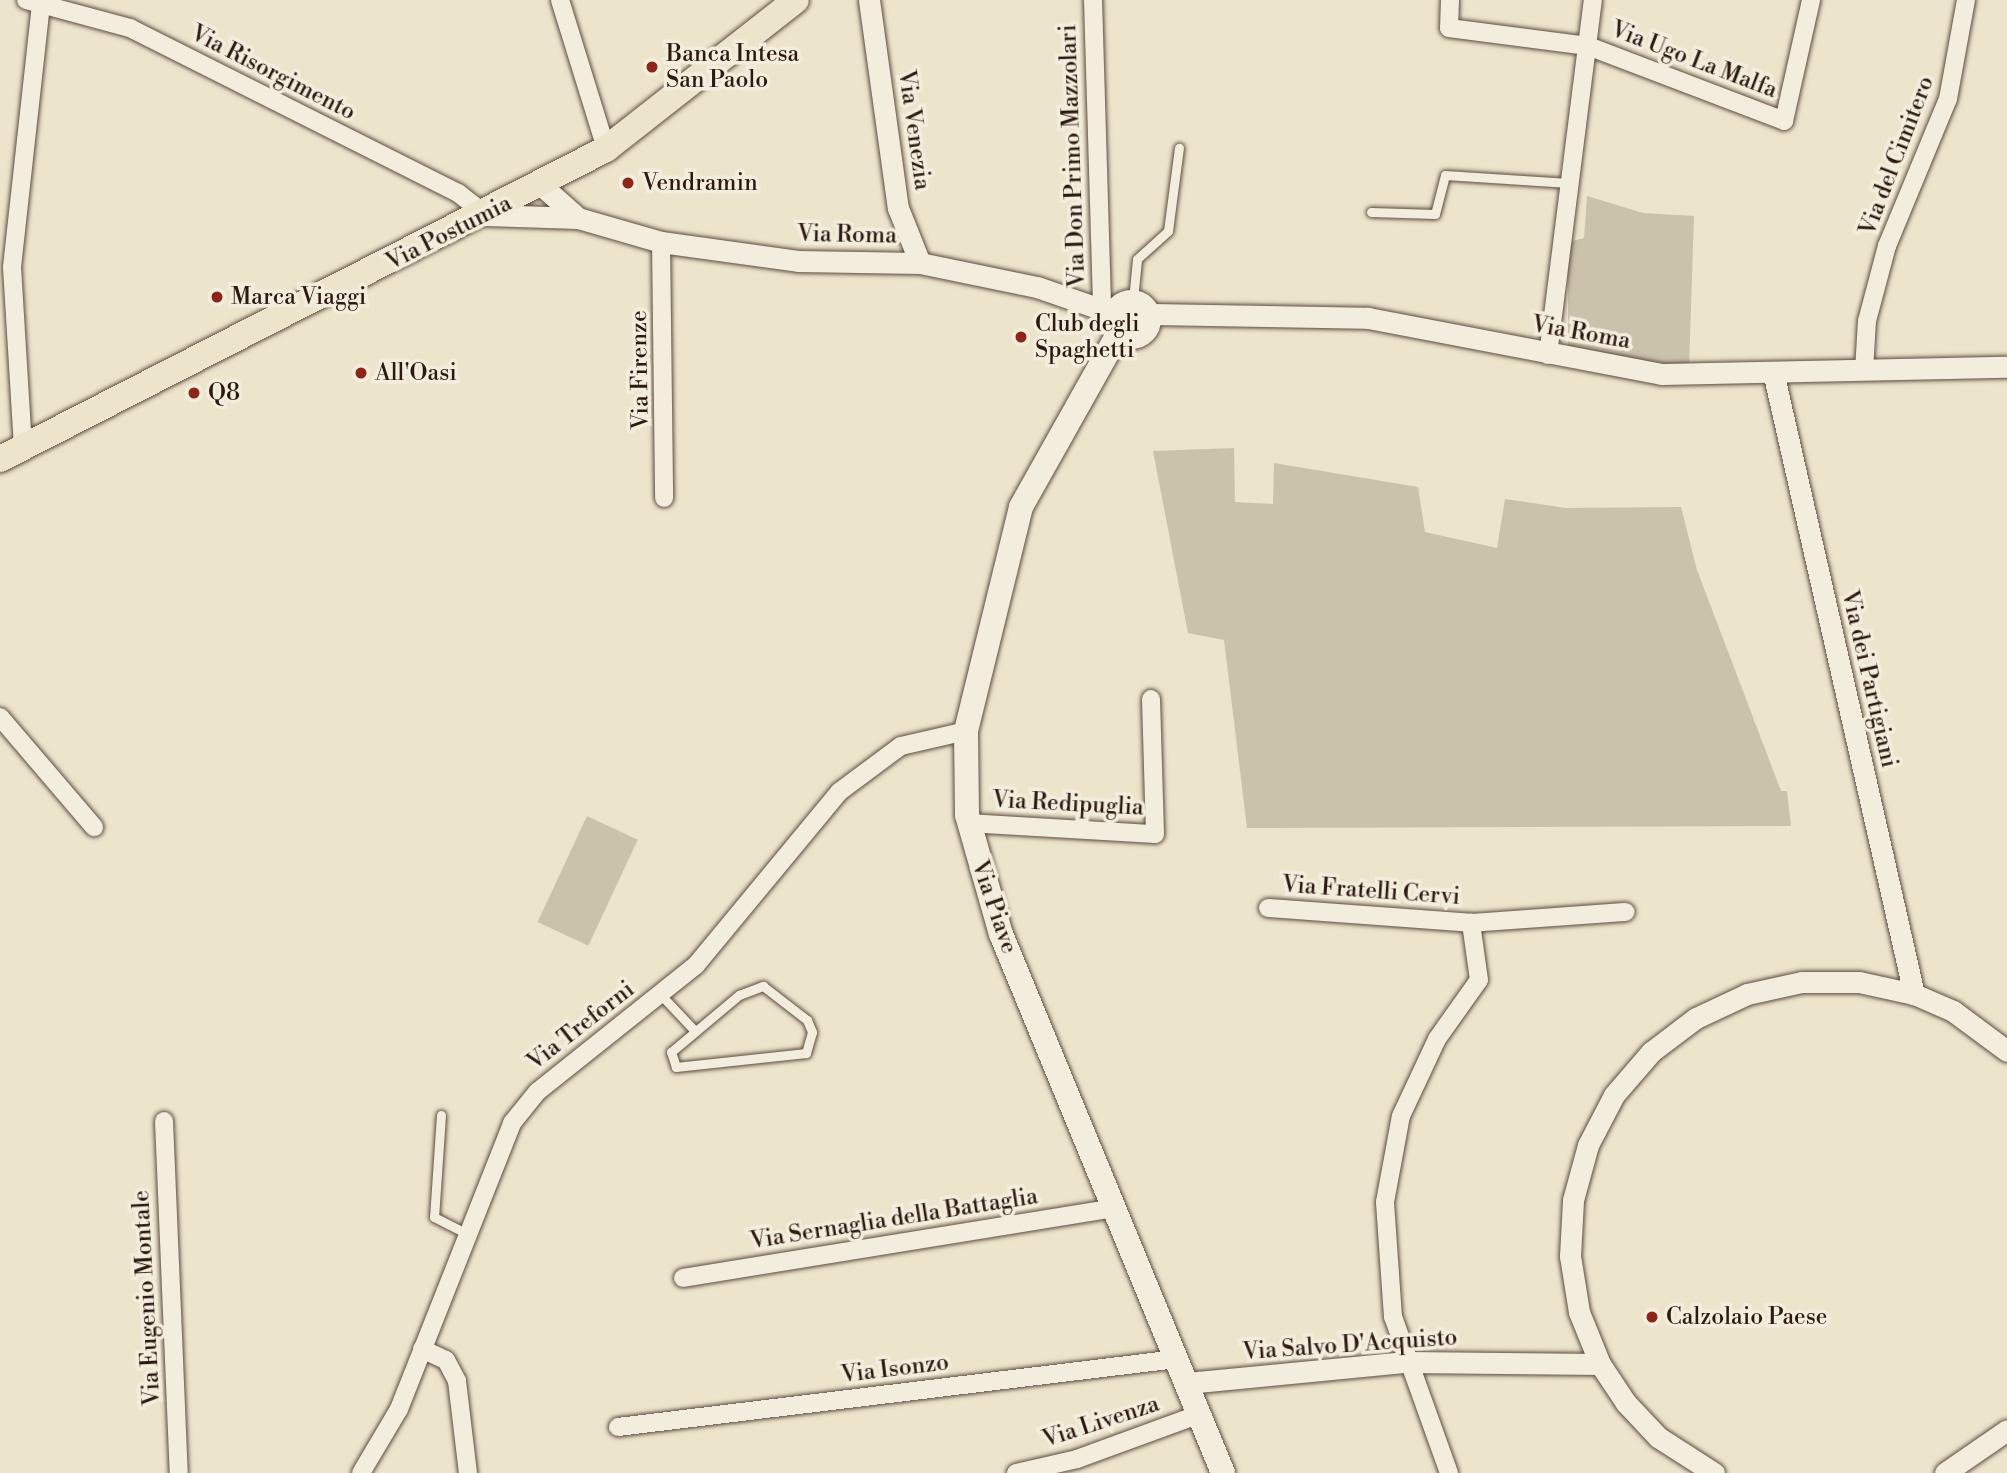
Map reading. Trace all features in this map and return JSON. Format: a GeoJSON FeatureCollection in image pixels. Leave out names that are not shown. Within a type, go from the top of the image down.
{"type":"FeatureCollection","features":[{"type":"Feature","properties":{"kind":"main road","name":"Via Postumia"},"geometry":{"type":"LineString","coordinates":[[11,453],[486,215],[606,149],[796,0]]}},
{"type":"Feature","properties":{"kind":"main road","name":"Via Piave"},"geometry":{"type":"LineString","coordinates":[[1111,319],[1021,507],[966,731],[968,823],[1001,934],[1223,1473]]}},
{"type":"Feature","properties":{"kind":"street"},"geometry":{"type":"LineString","coordinates":[[560,0],[606,149]]}},
{"type":"Feature","properties":{"kind":"street","name":"Via Venezia"},"geometry":{"type":"LineString","coordinates":[[869,0],[898,208],[920,263]]}},
{"type":"Feature","properties":{"kind":"street","name":"Via Don Primo Mazzolari"},"geometry":{"type":"LineString","coordinates":[[1093,0],[1111,319]]}},
{"type":"Feature","properties":{"kind":"street","name":"Via Ugo La Malfa"},"geometry":{"type":"LineString","coordinates":[[1450,0],[1448,28],[1588,46],[1784,121],[1811,0]]}},
{"type":"Feature","properties":{"kind":"street","name":"Via Ugo La Malfa"},"geometry":{"type":"LineString","coordinates":[[1548,355],[1593,0]]}},
{"type":"Feature","properties":{"kind":"street","name":"Via del Cimitero"},"geometry":{"type":"LineString","coordinates":[[1864,371],[1867,321],[1887,246],[1948,99],[1966,0]]}},
{"type":"Feature","properties":{"kind":"street"},"geometry":{"type":"LineString","coordinates":[[11,453],[12,267],[33,1]]}},
{"type":"Feature","properties":{"kind":"street","name":"Via Risorgimento"},"geometry":{"type":"LineString","coordinates":[[33,1],[103,9],[458,193],[486,215]]}},
{"type":"Feature","properties":{"kind":"street","name":"Via Roma"},"geometry":{"type":"LineString","coordinates":[[541,185],[578,218]]}},
{"type":"Feature","properties":{"kind":"street","name":"Via Roma"},"geometry":{"type":"LineString","coordinates":[[486,215],[578,218],[661,242],[798,261],[920,263],[1037,287],[1111,319]]}},
{"type":"Feature","properties":{"kind":"street","name":"Via Firenze"},"geometry":{"type":"LineString","coordinates":[[661,242],[664,498]]}},
{"type":"Feature","properties":{"kind":"street"},"geometry":{"type":"LineString","coordinates":[[1141,307],[1141,335],[1111,319],[1141,307]]}},
{"type":"Feature","properties":{"kind":"street","name":"Via Roma"},"geometry":{"type":"LineString","coordinates":[[1141,307],[1368,318],[1548,355],[1661,374],[1774,376],[2007,367]]}},
{"type":"Feature","properties":{"kind":"street","name":"Via dei Partigiani"},"geometry":{"type":"LineString","coordinates":[[1774,376],[1914,994]]}},
{"type":"Feature","properties":{"kind":"street","name":"Via Redipuglia"},"geometry":{"type":"LineString","coordinates":[[968,823],[1155,834],[1151,699]]}},
{"type":"Feature","properties":{"kind":"street"},"geometry":{"type":"LineString","coordinates":[[0,717],[94,827]]}},
{"type":"Feature","properties":{"kind":"street","name":"Via Treforni"},"geometry":{"type":"LineString","coordinates":[[361,1473],[399,1409],[512,1124],[529,1102],[564,1068],[661,995],[717,944],[839,792],[901,746],[966,731]]}},
{"type":"Feature","properties":{"kind":"street","name":"Via Fratelli Cervi"},"geometry":{"type":"LineString","coordinates":[[1268,908],[1471,923],[1626,912]]}},
{"type":"Feature","properties":{"kind":"street","name":"Via Fratelli Cervi"},"geometry":{"type":"LineString","coordinates":[[1449,1473],[1406,1362],[1393,1317],[1385,1202],[1401,1116],[1437,1039],[1479,980],[1471,923]]}},
{"type":"Feature","properties":{"kind":"street"},"geometry":{"type":"LineString","coordinates":[[1714,1473],[1658,1437],[1600,1364],[1579,1312],[1570,1256],[1573,1200],[1588,1145],[1614,1095],[1651,1052],[1696,1018],[1747,994],[1802,982],[1859,982],[1914,994],[1953,1011],[2007,1051]]}},
{"type":"Feature","properties":{"kind":"street","name":"Via Eugenio Montale"},"geometry":{"type":"LineString","coordinates":[[164,1121],[179,1473]]}},
{"type":"Feature","properties":{"kind":"street","name":"Via Sernaglia della Battaglia"},"geometry":{"type":"LineString","coordinates":[[682,1278],[1114,1208]]}},
{"type":"Feature","properties":{"kind":"street"},"geometry":{"type":"LineString","coordinates":[[422,1349],[446,1360],[457,1381],[468,1473]]}},
{"type":"Feature","properties":{"kind":"street","name":"Via Isonzo"},"geometry":{"type":"LineString","coordinates":[[618,1427],[1177,1359]]}},
{"type":"Feature","properties":{"kind":"street","name":"Via Salvo D'Acquisto"},"geometry":{"type":"LineString","coordinates":[[1187,1383],[1406,1362],[1600,1364]]}},
{"type":"Feature","properties":{"kind":"street","name":"Via Livenza"},"geometry":{"type":"LineString","coordinates":[[1016,1473],[1077,1459],[1200,1414]]}},
{"type":"Feature","properties":{"kind":"street"},"geometry":{"type":"LineString","coordinates":[[1945,1473],[2007,1430]]}},
{"type":"Feature","properties":{"kind":"lane"},"geometry":{"type":"LineString","coordinates":[[1141,307],[1137,259],[1168,231],[1179,148]]}},
{"type":"Feature","properties":{"kind":"lane"},"geometry":{"type":"LineString","coordinates":[[1371,212],[1435,214],[1446,175],[1569,183]]}},
{"type":"Feature","properties":{"kind":"lane"},"geometry":{"type":"LineString","coordinates":[[763,986],[807,1020],[812,1032],[806,1053],[795,1057],[676,1067],[671,1052],[695,1031],[739,995],[763,986]]}},
{"type":"Feature","properties":{"kind":"lane"},"geometry":{"type":"LineString","coordinates":[[661,995],[695,1031]]}},
{"type":"Feature","properties":{"kind":"lane"},"geometry":{"type":"LineString","coordinates":[[441,1115],[434,1217],[467,1234]]}},
{"type":"Feature","properties":{"kind":"shaded area"},"geometry":{"type":"Polygon","coordinates":[[[1587,196],[1643,213],[1694,216],[1689,369],[1568,346],[1568,242],[1584,238],[1587,196]]]}},
{"type":"Feature","properties":{"kind":"shaded area"},"geometry":{"type":"Polygon","coordinates":[[[1234,448],[1235,502],[1273,504],[1274,463],[1418,487],[1425,532],[1497,548],[1505,499],[1566,508],[1681,507],[1697,570],[1781,791],[1787,791],[1791,826],[1247,828],[1224,640],[1188,633],[1153,451],[1234,448]]]}},
{"type":"Feature","properties":{"kind":"shaded area"},"geometry":{"type":"Polygon","coordinates":[[[587,816],[638,840],[588,946],[538,922],[587,816]]]}},
{"type":"Feature","properties":{"kind":"place","name":"Banca Intesa San Paolo"},"geometry":{"type":"Point","coordinates":[652,67]}},
{"type":"Feature","properties":{"kind":"place","name":"Vendramin"},"geometry":{"type":"Point","coordinates":[628,183]}},
{"type":"Feature","properties":{"kind":"place","name":"Marca Viaggi"},"geometry":{"type":"Point","coordinates":[217,297]}},
{"type":"Feature","properties":{"kind":"place","name":"Club degli Spaghetti"},"geometry":{"type":"Point","coordinates":[1021,337]}},
{"type":"Feature","properties":{"kind":"place","name":"All'Oasi"},"geometry":{"type":"Point","coordinates":[361,373]}},
{"type":"Feature","properties":{"kind":"place","name":"Q8"},"geometry":{"type":"Point","coordinates":[194,393]}},
{"type":"Feature","properties":{"kind":"place","name":"Calzolaio Paese"},"geometry":{"type":"Point","coordinates":[1652,1317]}}]}
